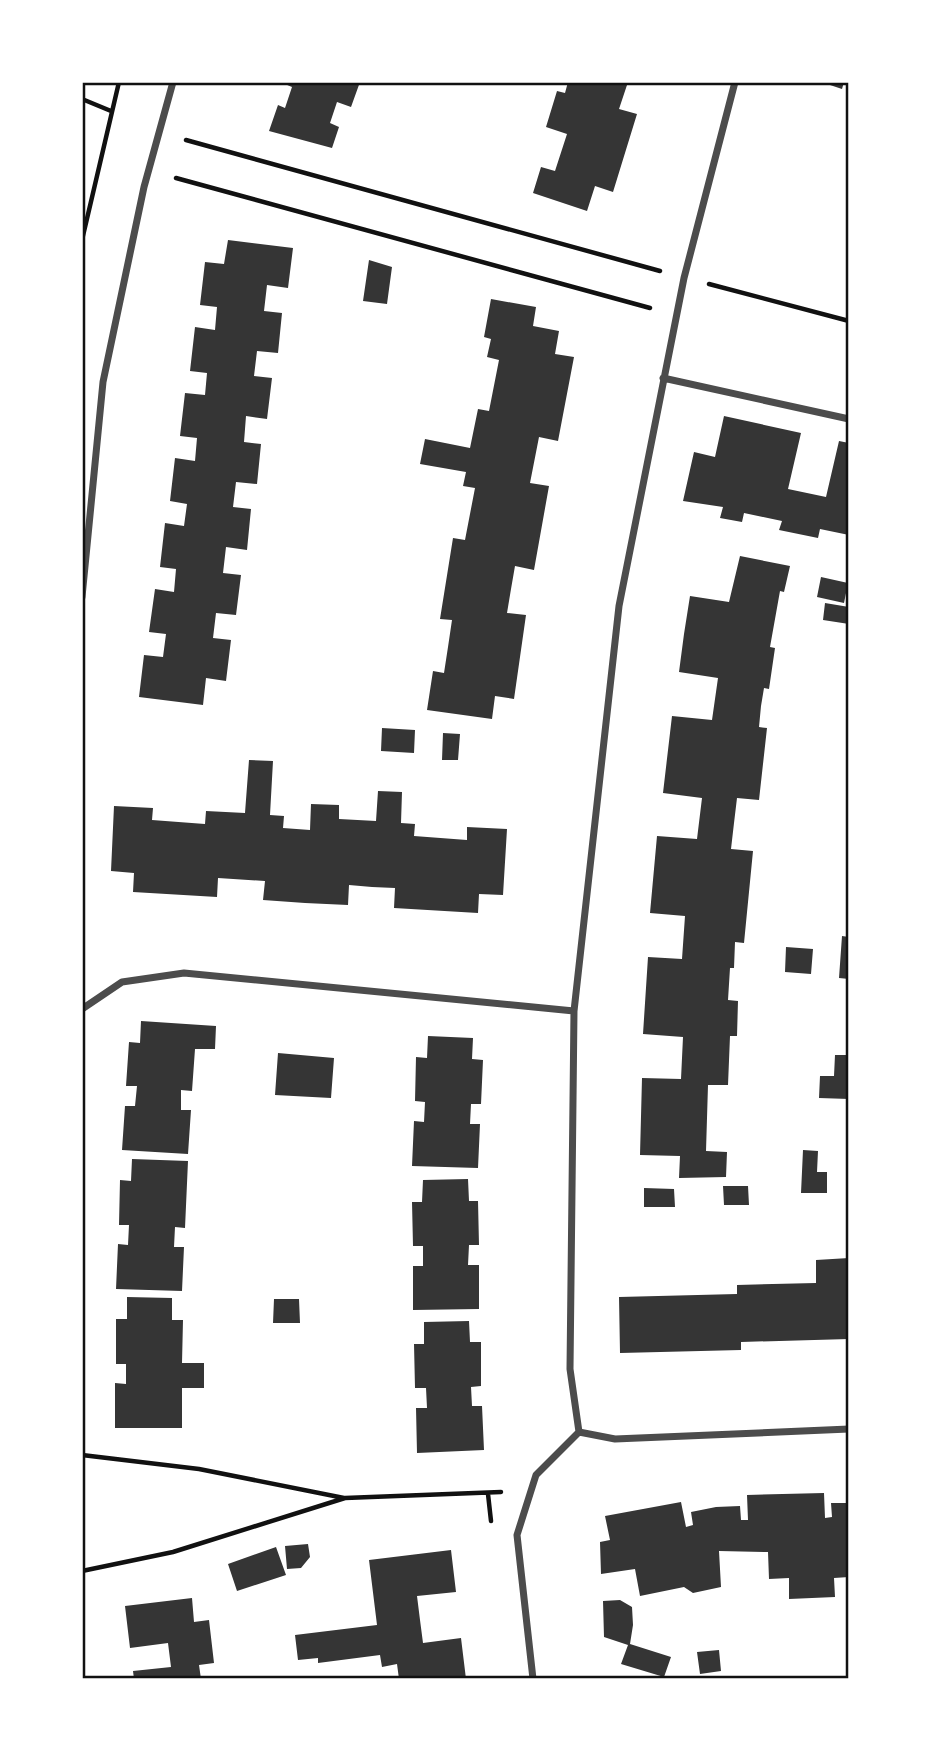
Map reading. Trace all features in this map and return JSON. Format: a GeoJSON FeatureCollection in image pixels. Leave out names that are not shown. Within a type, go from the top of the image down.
{"type":"FeatureCollection","features":[{"type":"Feature","properties":{"kind":"street"},"geometry":{"type":"LineString","coordinates":[[82,597],[103,382],[148,170],[173,82]]}},
{"type":"Feature","properties":{"kind":"street"},"geometry":{"type":"LineString","coordinates":[[579,1432],[569,1369],[574,1011],[619,606],[684,278],[735,82]]}},
{"type":"Feature","properties":{"kind":"street"},"geometry":{"type":"LineString","coordinates":[[663,378],[849,419]]}},
{"type":"Feature","properties":{"kind":"street"},"geometry":{"type":"LineString","coordinates":[[82,1009],[122,982],[184,972],[574,1011]]}},
{"type":"Feature","properties":{"kind":"street"},"geometry":{"type":"LineString","coordinates":[[579,1432],[615,1439],[849,1429]]}},
{"type":"Feature","properties":{"kind":"street"},"geometry":{"type":"LineString","coordinates":[[533,1679],[517,1535],[536,1475],[579,1432]]}},
{"type":"Feature","properties":{"kind":"path"},"geometry":{"type":"LineString","coordinates":[[82,240],[119,82]]}},
{"type":"Feature","properties":{"kind":"path"},"geometry":{"type":"LineString","coordinates":[[82,99],[111,111]]}},
{"type":"Feature","properties":{"kind":"path"},"geometry":{"type":"LineString","coordinates":[[158,132],[849,321]]}},
{"type":"Feature","properties":{"kind":"path"},"geometry":{"type":"LineString","coordinates":[[148,170],[677,315]]}},
{"type":"Feature","properties":{"kind":"path"},"geometry":{"type":"LineString","coordinates":[[82,1455],[199,1469],[345,1498],[488,1494]]}},
{"type":"Feature","properties":{"kind":"path"},"geometry":{"type":"LineString","coordinates":[[82,1571],[173,1552],[345,1498]]}},
{"type":"Feature","properties":{"kind":"building"},"geometry":{"type":"Polygon","coordinates":[[[280,82],[360,82],[351,107],[337,102],[330,123],[339,127],[332,148],[269,131],[278,105],[285,108],[292,87],[280,82]]]}},
{"type":"Feature","properties":{"kind":"building"},"geometry":{"type":"Polygon","coordinates":[[[568,82],[628,82],[619,109],[637,114],[613,192],[595,186],[587,211],[533,193],[541,167],[555,171],[567,134],[546,127],[557,91],[565,93],[568,82]]]}},
{"type":"Feature","properties":{"kind":"building"},"geometry":{"type":"Polygon","coordinates":[[[821,82],[844,82],[842,89],[821,82]]]}},
{"type":"Feature","properties":{"kind":"building"},"geometry":{"type":"Polygon","coordinates":[[[228,240],[293,248],[288,288],[267,285],[264,311],[282,313],[278,353],[257,351],[254,376],[272,378],[267,419],[246,416],[244,442],[261,444],[257,484],[236,482],[233,507],[251,509],[247,550],[226,547],[223,573],[241,575],[236,615],[216,613],[213,638],[231,640],[226,681],[206,678],[203,705],[139,697],[144,655],[163,657],[166,634],[149,632],[155,589],[174,592],[176,569],[160,567],[165,523],[184,526],[187,504],[170,501],[175,458],[195,461],[197,438],[180,436],[185,393],[205,395],[207,373],[190,371],[195,327],[215,330],[217,307],[200,305],[205,262],[224,264],[228,240]]]}},
{"type":"Feature","properties":{"kind":"building"},"geometry":{"type":"Polygon","coordinates":[[[369,260],[392,267],[387,304],[363,301],[369,260]]]}},
{"type":"Feature","properties":{"kind":"building"},"geometry":{"type":"Polygon","coordinates":[[[491,299],[536,307],[533,326],[559,331],[555,354],[574,357],[558,441],[539,437],[530,483],[549,486],[534,570],[515,566],[507,613],[526,615],[514,699],[495,696],[492,719],[427,710],[433,671],[444,673],[448,647],[452,620],[440,619],[453,538],[465,540],[475,488],[463,486],[466,472],[420,464],[425,439],[470,448],[478,409],[489,411],[499,360],[487,357],[491,339],[484,337],[491,299]]]}},
{"type":"Feature","properties":{"kind":"building"},"geometry":{"type":"Polygon","coordinates":[[[724,416],[801,433],[788,489],[826,497],[839,441],[849,443],[849,535],[820,529],[818,538],[779,530],[782,521],[744,513],[742,522],[720,518],[723,507],[683,501],[694,452],[715,457],[724,416]]]}},
{"type":"Feature","properties":{"kind":"building"},"geometry":{"type":"Polygon","coordinates":[[[740,556],[790,566],[784,592],[780,591],[770,647],[775,648],[769,689],[764,688],[761,706],[759,727],[767,728],[759,800],[737,798],[731,849],[753,851],[744,943],[735,942],[734,968],[730,968],[728,1000],[738,1001],[737,1036],[730,1036],[728,1085],[708,1085],[706,1151],[727,1152],[726,1177],[679,1178],[680,1156],[640,1155],[642,1078],[681,1079],[683,1037],[643,1034],[648,957],[682,959],[685,916],[650,913],[657,836],[697,839],[702,798],[663,793],[672,716],[712,720],[718,678],[679,672],[684,634],[690,596],[729,602],[740,556]]]}},
{"type":"Feature","properties":{"kind":"building"},"geometry":{"type":"Polygon","coordinates":[[[821,577],[848,583],[844,603],[817,597],[821,577]]]}},
{"type":"Feature","properties":{"kind":"building"},"geometry":{"type":"Polygon","coordinates":[[[825,603],[849,607],[849,624],[823,620],[825,603]]]}},
{"type":"Feature","properties":{"kind":"building"},"geometry":{"type":"Polygon","coordinates":[[[382,728],[415,730],[414,753],[381,751],[382,728]]]}},
{"type":"Feature","properties":{"kind":"building"},"geometry":{"type":"Polygon","coordinates":[[[443,733],[460,734],[458,760],[442,760],[443,733]]]}},
{"type":"Feature","properties":{"kind":"building"},"geometry":{"type":"Polygon","coordinates":[[[249,760],[273,761],[270,815],[284,816],[283,828],[310,830],[311,804],[339,805],[339,819],[376,821],[378,791],[402,792],[401,823],[415,824],[414,836],[467,840],[467,827],[507,829],[503,895],[479,894],[478,913],[394,908],[395,888],[349,885],[348,905],[305,903],[263,900],[265,881],[218,878],[217,897],[133,892],[134,873],[111,871],[114,806],[153,808],[152,820],[205,824],[206,811],[245,813],[249,760]]]}},
{"type":"Feature","properties":{"kind":"building"},"geometry":{"type":"Polygon","coordinates":[[[842,936],[849,937],[849,979],[839,978],[842,936]]]}},
{"type":"Feature","properties":{"kind":"building"},"geometry":{"type":"Polygon","coordinates":[[[786,947],[813,949],[811,974],[785,972],[786,947]]]}},
{"type":"Feature","properties":{"kind":"building"},"geometry":{"type":"Polygon","coordinates":[[[141,1021],[216,1026],[215,1049],[195,1049],[192,1091],[181,1090],[181,1110],[191,1110],[188,1154],[122,1150],[125,1106],[135,1106],[137,1086],[126,1086],[129,1042],[140,1043],[141,1021]]]}},
{"type":"Feature","properties":{"kind":"building"},"geometry":{"type":"Polygon","coordinates":[[[428,1036],[473,1038],[472,1059],[483,1060],[481,1104],[471,1104],[470,1124],[480,1124],[478,1168],[412,1166],[414,1121],[424,1122],[425,1102],[415,1101],[416,1057],[427,1058],[428,1036]]]}},
{"type":"Feature","properties":{"kind":"building"},"geometry":{"type":"Polygon","coordinates":[[[278,1053],[334,1058],[331,1098],[275,1095],[278,1053]]]}},
{"type":"Feature","properties":{"kind":"building"},"geometry":{"type":"Polygon","coordinates":[[[835,1055],[849,1055],[849,1099],[819,1098],[820,1076],[834,1076],[835,1055]]]}},
{"type":"Feature","properties":{"kind":"building"},"geometry":{"type":"Polygon","coordinates":[[[803,1150],[818,1151],[817,1172],[827,1172],[827,1193],[801,1193],[803,1150]]]}},
{"type":"Feature","properties":{"kind":"building"},"geometry":{"type":"Polygon","coordinates":[[[132,1159],[188,1161],[185,1228],[175,1227],[174,1247],[184,1247],[182,1291],[116,1289],[118,1244],[128,1245],[129,1225],[119,1225],[120,1180],[131,1181],[132,1159]]]}},
{"type":"Feature","properties":{"kind":"building"},"geometry":{"type":"Polygon","coordinates":[[[468,1179],[469,1201],[478,1201],[479,1245],[469,1245],[468,1265],[479,1265],[479,1309],[413,1310],[413,1266],[423,1266],[423,1246],[413,1246],[412,1202],[422,1202],[423,1180],[468,1179]]]}},
{"type":"Feature","properties":{"kind":"building"},"geometry":{"type":"Polygon","coordinates":[[[723,1186],[748,1186],[749,1205],[724,1205],[723,1186]]]}},
{"type":"Feature","properties":{"kind":"building"},"geometry":{"type":"Polygon","coordinates":[[[644,1188],[674,1189],[675,1207],[644,1207],[644,1188]]]}},
{"type":"Feature","properties":{"kind":"building"},"geometry":{"type":"Polygon","coordinates":[[[849,1258],[849,1339],[741,1342],[741,1350],[620,1353],[619,1297],[737,1294],[737,1285],[816,1283],[816,1260],[849,1258]]]}},
{"type":"Feature","properties":{"kind":"building"},"geometry":{"type":"Polygon","coordinates":[[[127,1297],[172,1298],[172,1320],[183,1320],[182,1363],[204,1363],[204,1388],[182,1388],[182,1428],[115,1428],[115,1383],[126,1384],[126,1364],[116,1364],[116,1319],[127,1319],[127,1297]]]}},
{"type":"Feature","properties":{"kind":"building"},"geometry":{"type":"Polygon","coordinates":[[[274,1299],[299,1299],[300,1323],[273,1323],[274,1299]]]}},
{"type":"Feature","properties":{"kind":"building"},"geometry":{"type":"Polygon","coordinates":[[[469,1321],[470,1342],[481,1342],[481,1386],[471,1387],[472,1406],[482,1406],[484,1450],[417,1453],[416,1408],[427,1408],[426,1388],[415,1388],[414,1344],[424,1344],[424,1322],[469,1321]]]}},
{"type":"Feature","properties":{"kind":"building"},"geometry":{"type":"Polygon","coordinates":[[[824,1493],[825,1518],[832,1517],[831,1503],[849,1503],[849,1577],[834,1578],[835,1597],[789,1599],[789,1578],[769,1579],[768,1552],[719,1551],[721,1587],[693,1593],[684,1587],[640,1596],[635,1569],[601,1574],[600,1542],[610,1540],[605,1516],[681,1502],[686,1527],[693,1525],[691,1512],[716,1507],[740,1506],[741,1520],[748,1520],[747,1495],[824,1493]]]}},
{"type":"Feature","properties":{"kind":"building"},"geometry":{"type":"Polygon","coordinates":[[[308,1544],[310,1557],[301,1568],[287,1569],[285,1546],[308,1544]]]}},
{"type":"Feature","properties":{"kind":"building"},"geometry":{"type":"Polygon","coordinates":[[[276,1547],[286,1575],[237,1591],[228,1564],[276,1547]]]}},
{"type":"Feature","properties":{"kind":"building"},"geometry":{"type":"Polygon","coordinates":[[[451,1550],[456,1592],[417,1596],[423,1643],[461,1638],[466,1679],[399,1679],[397,1664],[382,1667],[380,1655],[318,1663],[318,1658],[298,1660],[295,1635],[377,1625],[369,1560],[451,1550]]]}},
{"type":"Feature","properties":{"kind":"building"},"geometry":{"type":"Polygon","coordinates":[[[192,1598],[194,1622],[209,1620],[214,1663],[199,1665],[201,1679],[134,1679],[133,1671],[171,1667],[168,1643],[130,1648],[125,1606],[192,1598]]]}},
{"type":"Feature","properties":{"kind":"building"},"geometry":{"type":"Polygon","coordinates":[[[620,1600],[632,1607],[630,1644],[671,1657],[664,1677],[621,1664],[628,1645],[604,1637],[603,1601],[620,1600]]]}},
{"type":"Feature","properties":{"kind":"building"},"geometry":{"type":"Polygon","coordinates":[[[719,1650],[721,1671],[700,1674],[697,1652],[719,1650]]]}}]}
